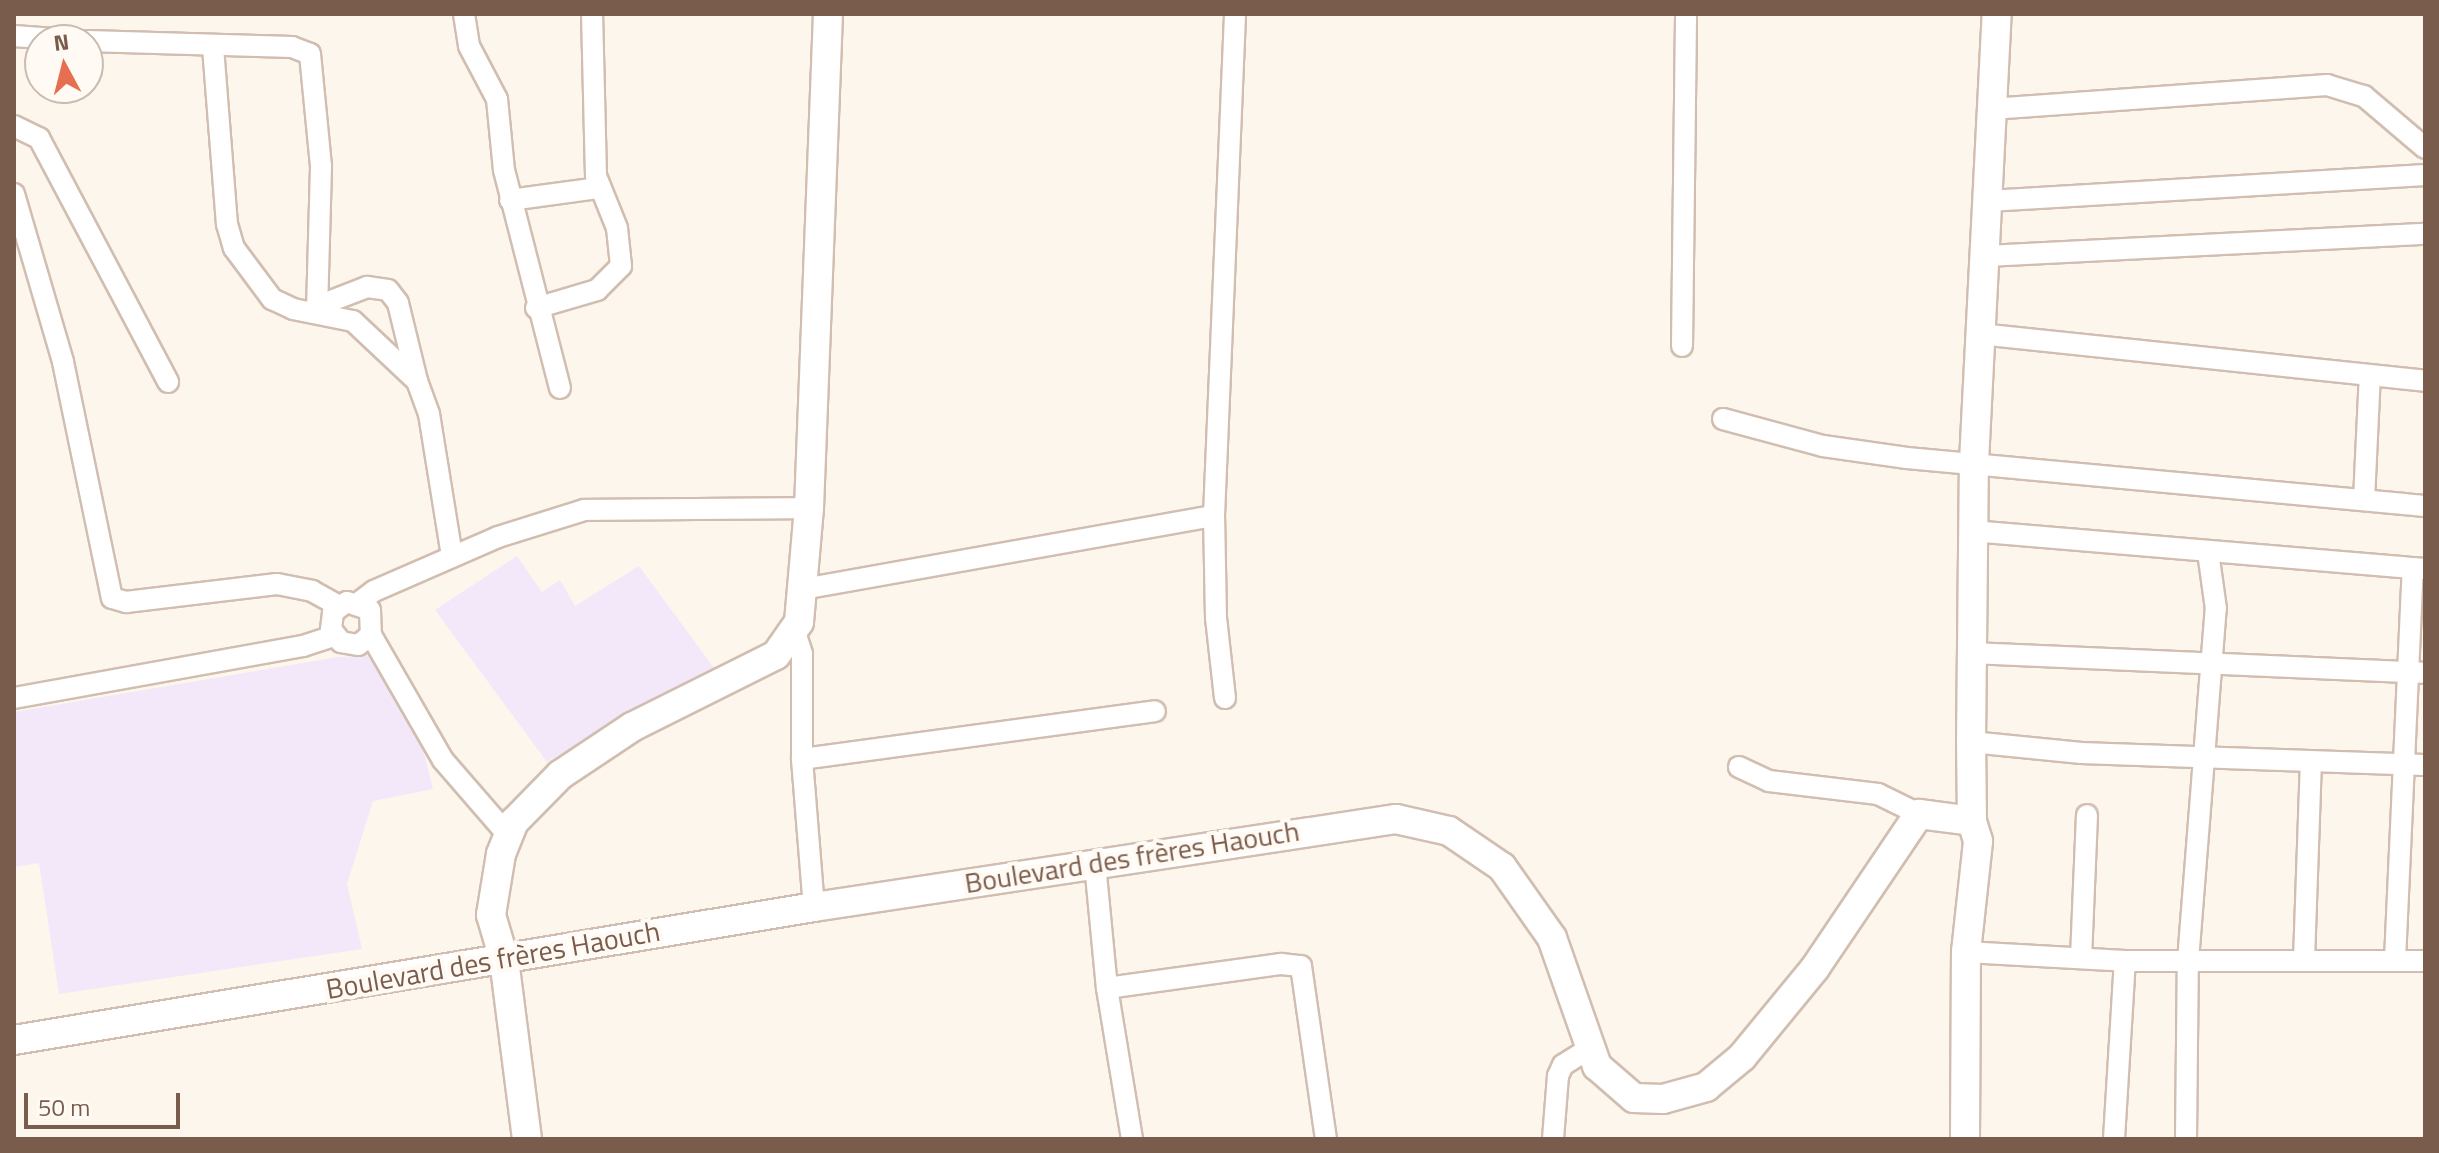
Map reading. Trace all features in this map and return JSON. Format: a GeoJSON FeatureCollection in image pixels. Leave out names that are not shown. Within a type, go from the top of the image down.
{"type":"FeatureCollection","features":[{"type":"Feature","properties":{"kind":"main road"},"geometry":{"type":"LineString","coordinates":[[527,1139],[504,959],[491,915],[508,835],[541,792],[592,752],[776,655],[795,632],[802,594],[809,508],[828,14]]}},
{"type":"Feature","properties":{"kind":"main road"},"geometry":{"type":"LineString","coordinates":[[1965,1139],[1966,952],[1978,841],[1972,821],[1972,531],[1997,14]]}},
{"type":"Feature","properties":{"kind":"main road"},"geometry":{"type":"LineString","coordinates":[[731,677],[802,594]]}},
{"type":"Feature","properties":{"kind":"main road"},"geometry":{"type":"LineString","coordinates":[[1919,814],[1972,821]]}},
{"type":"Feature","properties":{"kind":"main road","name":"Boulevard des frères Haouch"},"geometry":{"type":"LineString","coordinates":[[14,1040],[814,907],[1375,820],[1408,821],[1449,831],[1491,856],[1537,911],[1563,965],[1590,1048],[1605,1076],[1634,1098],[1682,1095],[1716,1081],[1807,979],[1919,814]]}},
{"type":"Feature","properties":{"kind":"street"},"geometry":{"type":"LineString","coordinates":[[464,14],[469,46],[497,99],[510,200],[536,308],[560,388]]}},
{"type":"Feature","properties":{"kind":"street"},"geometry":{"type":"LineString","coordinates":[[536,308],[597,290],[616,274],[620,240],[599,188],[592,14]]}},
{"type":"Feature","properties":{"kind":"street"},"geometry":{"type":"LineString","coordinates":[[1225,698],[1216,618],[1214,516],[1235,14]]}},
{"type":"Feature","properties":{"kind":"street"},"geometry":{"type":"LineString","coordinates":[[1682,346],[1686,14]]}},
{"type":"Feature","properties":{"kind":"street"},"geometry":{"type":"LineString","coordinates":[[104,42],[292,47],[313,59],[321,167],[318,309]]}},
{"type":"Feature","properties":{"kind":"street"},"geometry":{"type":"LineString","coordinates":[[213,47],[229,236],[272,299],[318,309],[363,327],[417,381]]}},
{"type":"Feature","properties":{"kind":"street"},"geometry":{"type":"LineString","coordinates":[[1991,109],[2327,85],[2364,96],[2425,148]]}},
{"type":"Feature","properties":{"kind":"street"},"geometry":{"type":"LineString","coordinates":[[14,126],[39,138],[168,382]]}},
{"type":"Feature","properties":{"kind":"street"},"geometry":{"type":"LineString","coordinates":[[1988,201],[2425,175]]}},
{"type":"Feature","properties":{"kind":"street"},"geometry":{"type":"LineString","coordinates":[[510,200],[599,188]]}},
{"type":"Feature","properties":{"kind":"street"},"geometry":{"type":"LineString","coordinates":[[14,194],[66,375],[112,598],[126,602],[277,584],[312,591],[349,604],[373,618],[371,635],[443,760],[508,835]]}},
{"type":"Feature","properties":{"kind":"street"},"geometry":{"type":"LineString","coordinates":[[1986,256],[2425,234]]}},
{"type":"Feature","properties":{"kind":"street"},"geometry":{"type":"LineString","coordinates":[[318,309],[367,287],[388,290],[398,303],[430,423],[452,556]]}},
{"type":"Feature","properties":{"kind":"street"},"geometry":{"type":"LineString","coordinates":[[1980,334],[2425,381]]}},
{"type":"Feature","properties":{"kind":"street"},"geometry":{"type":"LineString","coordinates":[[2364,500],[2370,375]]}},
{"type":"Feature","properties":{"kind":"street"},"geometry":{"type":"LineString","coordinates":[[1723,419],[1823,446],[2425,506]]}},
{"type":"Feature","properties":{"kind":"street"},"geometry":{"type":"LineString","coordinates":[[371,635],[349,645],[334,636],[330,620],[349,604],[452,556],[584,510],[809,508]]}},
{"type":"Feature","properties":{"kind":"street"},"geometry":{"type":"LineString","coordinates":[[802,594],[1214,516]]}},
{"type":"Feature","properties":{"kind":"street"},"geometry":{"type":"LineString","coordinates":[[1972,531],[2419,569],[2415,672],[2403,764],[2395,960]]}},
{"type":"Feature","properties":{"kind":"street"},"geometry":{"type":"LineString","coordinates":[[2186,1139],[2188,961],[2207,759],[2216,609],[2208,552]]}},
{"type":"Feature","properties":{"kind":"street"},"geometry":{"type":"LineString","coordinates":[[795,632],[802,654],[802,759],[814,907]]}},
{"type":"Feature","properties":{"kind":"street"},"geometry":{"type":"LineString","coordinates":[[14,698],[303,646],[334,636]]}},
{"type":"Feature","properties":{"kind":"street"},"geometry":{"type":"LineString","coordinates":[[1970,653],[2211,667],[2415,672]]}},
{"type":"Feature","properties":{"kind":"street"},"geometry":{"type":"LineString","coordinates":[[802,759],[1155,711]]}},
{"type":"Feature","properties":{"kind":"street"},"geometry":{"type":"LineString","coordinates":[[1971,742],[2207,759],[2425,765]]}},
{"type":"Feature","properties":{"kind":"street"},"geometry":{"type":"LineString","coordinates":[[2304,960],[2311,762]]}},
{"type":"Feature","properties":{"kind":"street"},"geometry":{"type":"LineString","coordinates":[[1739,767],[1769,781],[1878,794],[1919,814]]}},
{"type":"Feature","properties":{"kind":"street"},"geometry":{"type":"LineString","coordinates":[[2081,958],[2087,815]]}},
{"type":"Feature","properties":{"kind":"street"},"geometry":{"type":"LineString","coordinates":[[1095,864],[1107,988],[1132,1139]]}},
{"type":"Feature","properties":{"kind":"street"},"geometry":{"type":"LineString","coordinates":[[1966,952],[2125,961],[2425,961]]}},
{"type":"Feature","properties":{"kind":"street"},"geometry":{"type":"LineString","coordinates":[[2114,1139],[2125,961]]}},
{"type":"Feature","properties":{"kind":"street"},"geometry":{"type":"LineString","coordinates":[[1107,988],[1281,964],[1301,966],[1326,1139]]}},
{"type":"Feature","properties":{"kind":"street"},"geometry":{"type":"LineString","coordinates":[[1553,1139],[1558,1076],[1563,1065],[1590,1048]]}},
{"type":"Feature","properties":{"kind":"shaded area"},"geometry":{"type":"Polygon","coordinates":[[[517,556],[542,592],[560,580],[575,606],[639,566],[714,668],[547,762],[435,610],[517,556]]]}},
{"type":"Feature","properties":{"kind":"shaded area"},"geometry":{"type":"Polygon","coordinates":[[[376,655],[416,721],[433,789],[373,801],[347,884],[362,949],[59,994],[39,863],[14,867],[14,712],[338,657],[376,655]]]}}]}
